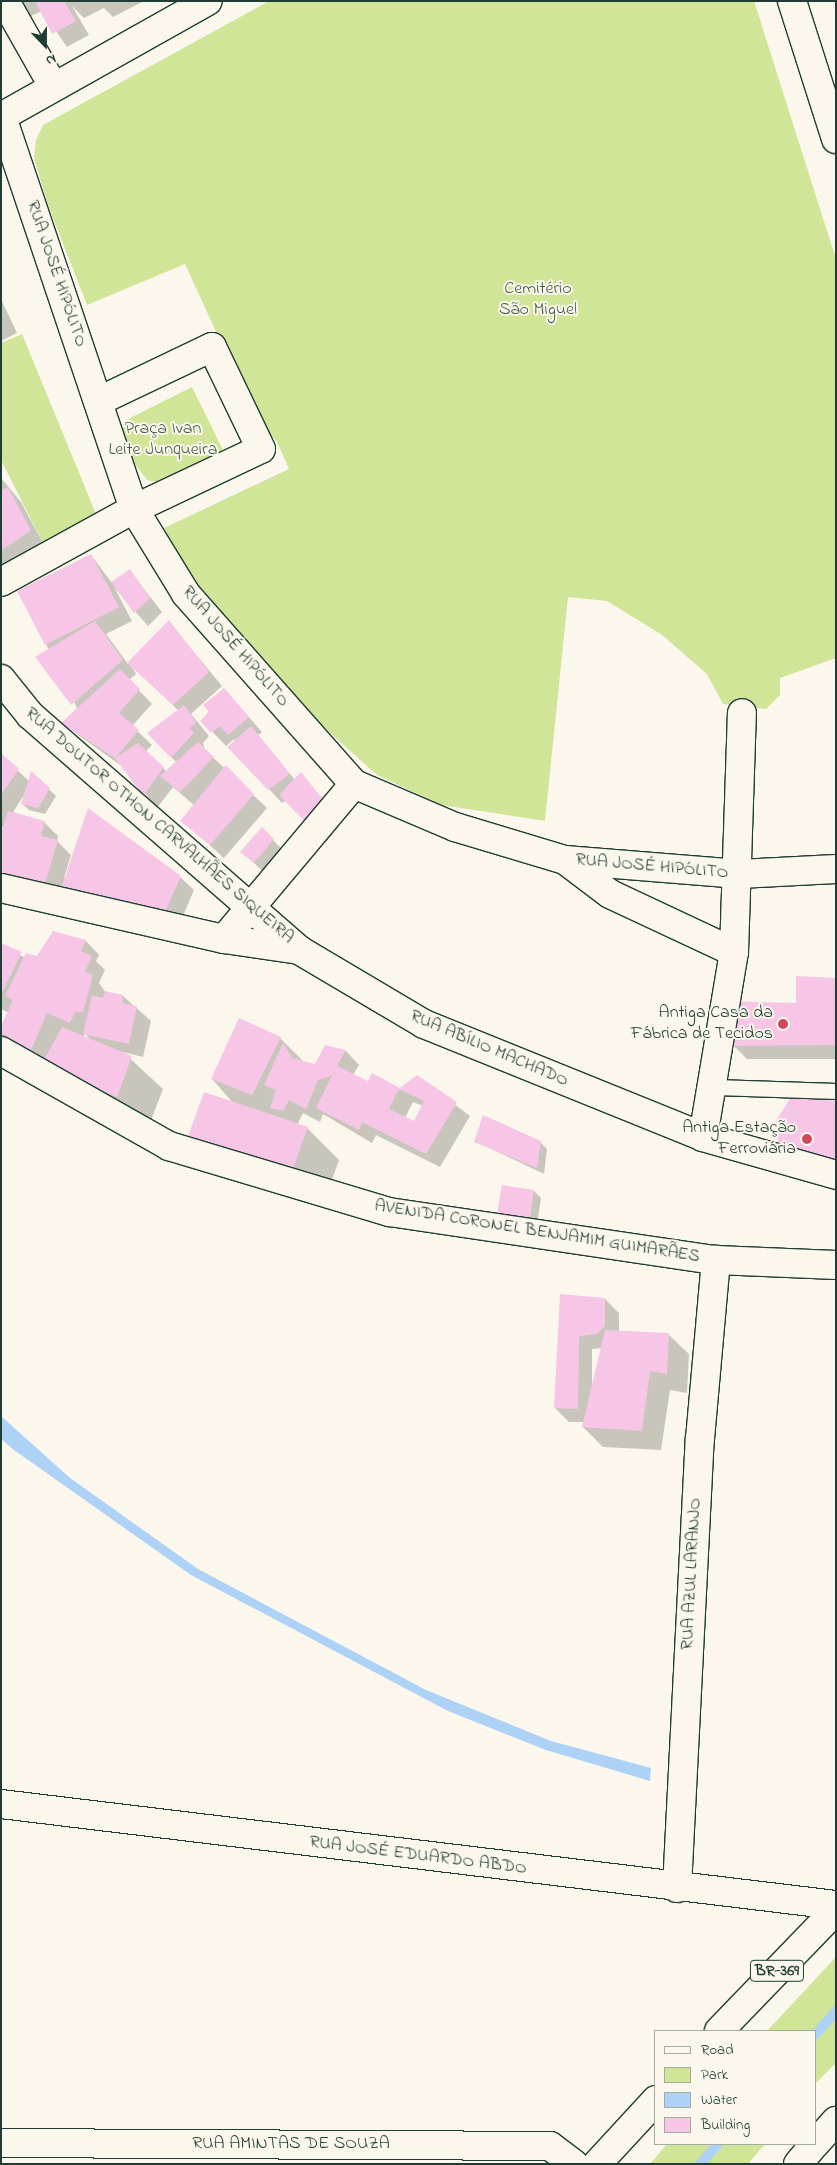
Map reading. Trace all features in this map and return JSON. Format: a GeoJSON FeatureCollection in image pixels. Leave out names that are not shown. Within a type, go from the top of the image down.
{"type":"FeatureCollection","features":[{"type":"Feature","properties":{"kind":"street"},"geometry":{"type":"LineString","coordinates":[[6,1],[53,86]]}},
{"type":"Feature","properties":{"kind":"street"},"geometry":{"type":"LineString","coordinates":[[2,117],[53,86],[208,1]]}},
{"type":"Feature","properties":{"kind":"street"},"geometry":{"type":"LineString","coordinates":[[792,1],[836,139]]}},
{"type":"Feature","properties":{"kind":"street","name":"RUA JOSÉ HIPÓLITO"},"geometry":{"type":"LineString","coordinates":[[2,117],[99,401],[134,510],[186,594],[354,784],[455,827],[565,860],[739,874],[836,869]]}},
{"type":"Feature","properties":{"kind":"street"},"geometry":{"type":"LineString","coordinates":[[1,582],[134,510],[261,449],[212,347],[99,401]]}},
{"type":"Feature","properties":{"kind":"street","name":"RUA DOUTOR OTHON CARVALHÃES SIQUEIRA"},"geometry":{"type":"LineString","coordinates":[[1,679],[30,715],[160,824],[248,907],[300,950]]}},
{"type":"Feature","properties":{"kind":"street"},"geometry":{"type":"LineString","coordinates":[[703,1137],[715,1087],[734,952],[739,874],[742,713]]}},
{"type":"Feature","properties":{"kind":"street"},"geometry":{"type":"LineString","coordinates":[[224,939],[248,907],[354,784]]}},
{"type":"Feature","properties":{"kind":"street","name":"RUA JOSÉ HIPÓLITO"},"geometry":{"type":"LineString","coordinates":[[565,860],[610,894],[734,952]]}},
{"type":"Feature","properties":{"kind":"street","name":"RUA ABÍLIO MACHADO"},"geometry":{"type":"LineString","coordinates":[[1,888],[224,939],[300,950],[424,1024],[703,1137],[836,1176]]}},
{"type":"Feature","properties":{"kind":"street","name":"AVENIDA CORONEL BENJAMIM GUIMARÃES"},"geometry":{"type":"LineString","coordinates":[[1,1052],[169,1146],[389,1212],[716,1260],[836,1265]]}},
{"type":"Feature","properties":{"kind":"street","name":"RUA AZUL LARANJO"},"geometry":{"type":"LineString","coordinates":[[677,1888],[681,1764],[700,1439],[716,1260]]}},
{"type":"Feature","properties":{"kind":"street","name":"RUA JOSÉ EDUARDO ABDO"},"geometry":{"type":"LineString","coordinates":[[1,1804],[677,1888],[836,1905]]}},
{"type":"Feature","properties":{"kind":"street","name":"BR-369"},"geometry":{"type":"LineString","coordinates":[[720,2030],[836,1910]]}},
{"type":"Feature","properties":{"kind":"street"},"geometry":{"type":"LineString","coordinates":[[597,2164],[654,2102]]}},
{"type":"Feature","properties":{"kind":"street"},"geometry":{"type":"LineString","coordinates":[[817,2143],[836,2121]]}},
{"type":"Feature","properties":{"kind":"street","name":"RUA AMINTAS DE SOUZA"},"geometry":{"type":"LineString","coordinates":[[1,2143],[550,2146],[574,2164]]}},
{"type":"Feature","properties":{"kind":"street"},"geometry":{"type":"LineString","coordinates":[[798,2164],[815,2145]]}},
{"type":"Feature","properties":{"kind":"lane"},"geometry":{"type":"LineString","coordinates":[[715,1087],[836,1091]]}},
{"type":"Feature","properties":{"kind":"green space","name":"Cemitério São Miguel"},"geometry":{"type":"Polygon","coordinates":[[[269,1],[754,1],[836,259],[836,658],[780,678],[780,695],[766,709],[723,704],[707,674],[662,635],[607,601],[568,597],[545,821],[441,805],[377,775],[287,694],[198,592],[164,528],[289,469],[276,440],[258,423],[185,264],[87,305],[48,205],[34,158],[36,140],[43,125],[269,1]]]}},
{"type":"Feature","properties":{"kind":"green space"},"geometry":{"type":"Polygon","coordinates":[[[22,334],[96,514],[96,520],[45,547],[1,460],[1,343],[22,334]]]}},
{"type":"Feature","properties":{"kind":"green space","name":"Praça Ivan Leite Junqueira"},"geometry":{"type":"Polygon","coordinates":[[[192,387],[223,450],[156,482],[147,480],[131,459],[121,430],[130,418],[192,387]]]}},
{"type":"Feature","properties":{"kind":"green space"},"geometry":{"type":"Polygon","coordinates":[[[836,1957],[836,2063],[817,2082],[817,2030],[768,2030],[836,1957]]]}},
{"type":"Feature","properties":{"kind":"green space"},"geometry":{"type":"Polygon","coordinates":[[[666,2145],[764,2145],[748,2164],[650,2164],[666,2145]]]}},
{"type":"Feature","properties":{"kind":"water"},"geometry":{"type":"Polygon","coordinates":[[[1,1416],[70,1478],[198,1569],[426,1690],[551,1741],[651,1768],[650,1781],[546,1750],[448,1711],[191,1575],[14,1450],[1,1439],[1,1416]]]}},
{"type":"Feature","properties":{"kind":"building"},"geometry":{"type":"Polygon","coordinates":[[[35,1],[64,1],[76,21],[52,34],[35,1]]]}},
{"type":"Feature","properties":{"kind":"building"},"geometry":{"type":"Polygon","coordinates":[[[8,487],[31,531],[1,550],[1,491],[8,487]]]}},
{"type":"Feature","properties":{"kind":"building"},"geometry":{"type":"Polygon","coordinates":[[[91,554],[119,607],[45,645],[17,591],[91,554]]]}},
{"type":"Feature","properties":{"kind":"building"},"geometry":{"type":"Polygon","coordinates":[[[130,569],[150,598],[134,613],[111,582],[130,569]]]}},
{"type":"Feature","properties":{"kind":"building"},"geometry":{"type":"Polygon","coordinates":[[[169,620],[209,672],[173,705],[127,663],[169,620]]]}},
{"type":"Feature","properties":{"kind":"building"},"geometry":{"type":"Polygon","coordinates":[[[95,621],[123,660],[71,705],[35,657],[95,621]]]}},
{"type":"Feature","properties":{"kind":"building"},"geometry":{"type":"Polygon","coordinates":[[[120,669],[140,689],[119,713],[139,730],[115,758],[61,723],[120,669]]]}},
{"type":"Feature","properties":{"kind":"building"},"geometry":{"type":"Polygon","coordinates":[[[224,688],[249,717],[228,735],[220,726],[211,733],[200,721],[209,712],[203,705],[224,688]]]}},
{"type":"Feature","properties":{"kind":"building"},"geometry":{"type":"Polygon","coordinates":[[[184,705],[196,722],[190,728],[194,733],[171,758],[147,733],[184,705]]]}},
{"type":"Feature","properties":{"kind":"building"},"geometry":{"type":"Polygon","coordinates":[[[251,726],[290,774],[268,790],[227,747],[251,726]]]}},
{"type":"Feature","properties":{"kind":"building"},"geometry":{"type":"Polygon","coordinates":[[[198,742],[214,757],[180,792],[160,776],[198,742]]]}},
{"type":"Feature","properties":{"kind":"building"},"geometry":{"type":"Polygon","coordinates":[[[138,743],[164,767],[143,796],[115,758],[138,743]]]}},
{"type":"Feature","properties":{"kind":"building"},"geometry":{"type":"Polygon","coordinates":[[[1,753],[19,769],[1,795],[1,753]]]}},
{"type":"Feature","properties":{"kind":"building"},"geometry":{"type":"Polygon","coordinates":[[[226,765],[254,794],[210,845],[180,821],[226,765]]]}},
{"type":"Feature","properties":{"kind":"building"},"geometry":{"type":"Polygon","coordinates":[[[31,771],[50,788],[38,808],[21,804],[31,771]]]}},
{"type":"Feature","properties":{"kind":"building"},"geometry":{"type":"Polygon","coordinates":[[[301,772],[329,807],[312,829],[279,795],[301,772]]]}},
{"type":"Feature","properties":{"kind":"building"},"geometry":{"type":"Polygon","coordinates":[[[88,808],[181,876],[165,912],[62,886],[88,808]]]}},
{"type":"Feature","properties":{"kind":"building"},"geometry":{"type":"Polygon","coordinates":[[[8,811],[45,821],[41,836],[58,840],[43,891],[1,880],[1,833],[8,811]]]}},
{"type":"Feature","properties":{"kind":"building"},"geometry":{"type":"Polygon","coordinates":[[[262,827],[274,839],[254,863],[240,852],[262,827]]]}},
{"type":"Feature","properties":{"kind":"building"},"geometry":{"type":"Polygon","coordinates":[[[53,931],[86,940],[81,951],[92,956],[85,972],[93,975],[83,1012],[75,1012],[70,1023],[47,1013],[28,1057],[1,1045],[1,1026],[13,1000],[5,996],[26,953],[37,956],[53,931]]]}},
{"type":"Feature","properties":{"kind":"building"},"geometry":{"type":"Polygon","coordinates":[[[1,943],[22,952],[1,995],[1,943]]]}},
{"type":"Feature","properties":{"kind":"building","name":"Antiga Casa da Fábrica de Tecidos"},"geometry":{"type":"Polygon","coordinates":[[[796,976],[836,978],[836,1045],[732,1046],[729,1001],[796,1003],[796,976]]]}},
{"type":"Feature","properties":{"kind":"building"},"geometry":{"type":"Polygon","coordinates":[[[105,991],[123,995],[122,1003],[137,1006],[129,1044],[83,1034],[92,995],[103,998],[105,991]]]}},
{"type":"Feature","properties":{"kind":"building"},"geometry":{"type":"Polygon","coordinates":[[[239,1018],[281,1037],[252,1095],[211,1079],[239,1018]]]}},
{"type":"Feature","properties":{"kind":"building"},"geometry":{"type":"Polygon","coordinates":[[[62,1027],[132,1056],[117,1097],[41,1065],[62,1027]]]}},
{"type":"Feature","properties":{"kind":"building"},"geometry":{"type":"Polygon","coordinates":[[[283,1043],[292,1058],[315,1064],[325,1045],[346,1050],[337,1066],[368,1081],[372,1073],[400,1088],[417,1075],[457,1102],[426,1154],[362,1122],[359,1130],[316,1108],[336,1067],[331,1076],[318,1080],[306,1109],[289,1100],[283,1111],[270,1108],[276,1090],[264,1085],[283,1043]],[[399,1089],[389,1109],[414,1121],[424,1101],[399,1089]]]}},
{"type":"Feature","properties":{"kind":"building"},"geometry":{"type":"Polygon","coordinates":[[[204,1092],[308,1127],[291,1174],[187,1139],[204,1092]]]}},
{"type":"Feature","properties":{"kind":"building","name":"Antiga Estação Ferroviária"},"geometry":{"type":"Polygon","coordinates":[[[791,1097],[836,1101],[836,1164],[781,1154],[774,1124],[791,1097]]]}},
{"type":"Feature","properties":{"kind":"building"},"geometry":{"type":"Polygon","coordinates":[[[483,1115],[541,1141],[537,1168],[474,1142],[483,1115]]]}},
{"type":"Feature","properties":{"kind":"building"},"geometry":{"type":"Polygon","coordinates":[[[502,1185],[534,1190],[530,1219],[497,1214],[502,1185]]]}},
{"type":"Feature","properties":{"kind":"building"},"geometry":{"type":"Polygon","coordinates":[[[560,1294],[605,1298],[605,1326],[597,1334],[579,1336],[578,1409],[554,1408],[560,1294]]]}},
{"type":"Feature","properties":{"kind":"building"},"geometry":{"type":"Polygon","coordinates":[[[605,1330],[669,1333],[667,1374],[650,1371],[642,1431],[582,1427],[605,1330]]]}},
{"type":"Feature","properties":{"kind":"waterway"},"geometry":{"type":"LineString","coordinates":[[817,2033],[836,2011]]}},
{"type":"Feature","properties":{"kind":"waterway"},"geometry":{"type":"LineString","coordinates":[[700,2164],[717,2145]]}},
{"type":"Feature","properties":{"kind":"place","name":"Antiga Casa da Fábrica de Tecidos"},"geometry":{"type":"Point","coordinates":[783,1024]}},
{"type":"Feature","properties":{"kind":"place","name":"Antiga Estação Ferroviária"},"geometry":{"type":"Point","coordinates":[807,1139]}}]}
